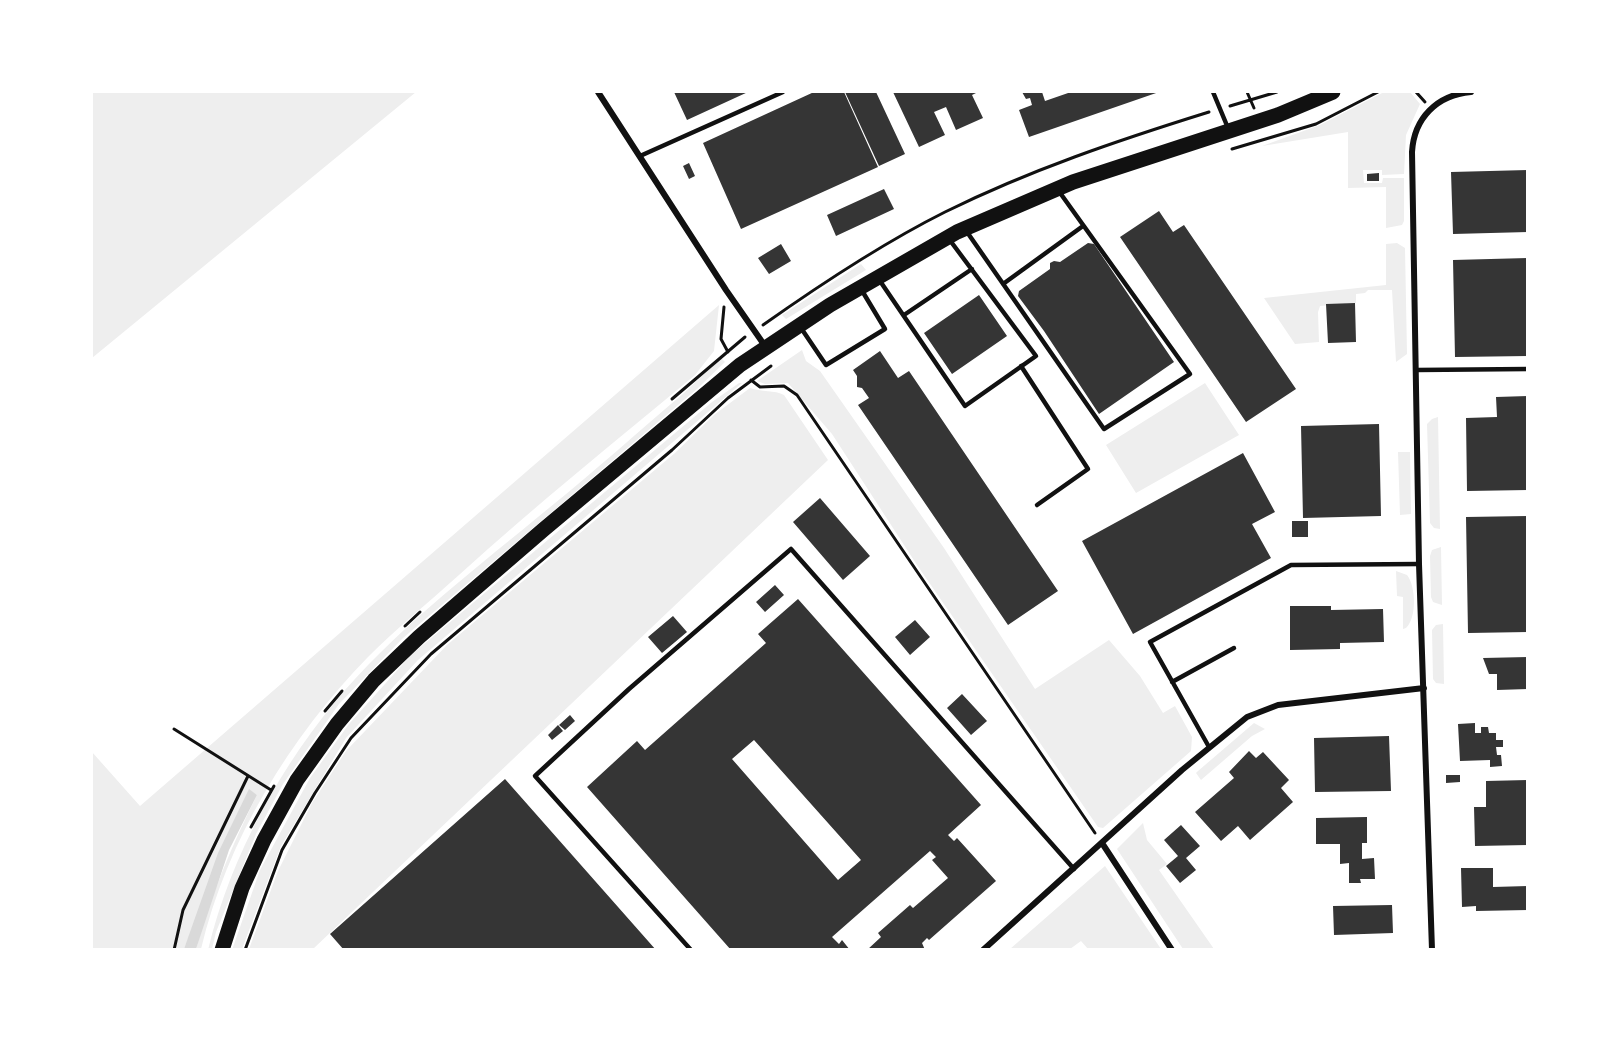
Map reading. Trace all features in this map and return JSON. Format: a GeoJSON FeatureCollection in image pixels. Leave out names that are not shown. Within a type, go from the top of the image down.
{"type":"FeatureCollection","features":[{"type":"Feature","properties":{"kind":"main road"},"geometry":{"type":"LineString","coordinates":[[222,950],[242,888],[264,840],[297,780],[336,724],[374,680],[489,576],[740,365],[799,324],[947,237],[1057,188],[1139,158],[1278,115],[1333,92]]}},
{"type":"Feature","properties":{"kind":"street"},"geometry":{"type":"LineString","coordinates":[[598,92],[726,290],[766,346]]}},
{"type":"Feature","properties":{"kind":"street"},"geometry":{"type":"LineString","coordinates":[[1432,950],[1419,564],[1412,152],[1418,124],[1430,109],[1450,96],[1471,92]]}},
{"type":"Feature","properties":{"kind":"street"},"geometry":{"type":"LineString","coordinates":[[983,950],[1209,747],[1247,717],[1278,705],[1424,688]]}},
{"type":"Feature","properties":{"kind":"street"},"geometry":{"type":"LineString","coordinates":[[1102,843],[1172,950]]}},
{"type":"Feature","properties":{"kind":"lane"},"geometry":{"type":"LineString","coordinates":[[640,156],[783,92]]}},
{"type":"Feature","properties":{"kind":"lane"},"geometry":{"type":"LineString","coordinates":[[1213,92],[1229,130]]}},
{"type":"Feature","properties":{"kind":"lane"},"geometry":{"type":"LineString","coordinates":[[965,229],[1104,429],[1190,374],[1057,188]]}},
{"type":"Feature","properties":{"kind":"lane"},"geometry":{"type":"LineString","coordinates":[[1003,284],[1083,226]]}},
{"type":"Feature","properties":{"kind":"lane"},"geometry":{"type":"LineString","coordinates":[[876,277],[964,406],[1036,356],[947,237]]}},
{"type":"Feature","properties":{"kind":"lane"},"geometry":{"type":"LineString","coordinates":[[904,315],[972,269]]}},
{"type":"Feature","properties":{"kind":"lane"},"geometry":{"type":"LineString","coordinates":[[799,324],[826,364],[885,329],[859,287]]}},
{"type":"Feature","properties":{"kind":"lane"},"geometry":{"type":"LineString","coordinates":[[1022,366],[1088,469],[1037,505]]}},
{"type":"Feature","properties":{"kind":"lane"},"geometry":{"type":"LineString","coordinates":[[1417,370],[1527,369]]}},
{"type":"Feature","properties":{"kind":"lane"},"geometry":{"type":"LineString","coordinates":[[691,950],[535,777],[629,689],[791,549],[1074,869]]}},
{"type":"Feature","properties":{"kind":"lane"},"geometry":{"type":"LineString","coordinates":[[1209,747],[1150,642],[1291,565],[1419,564]]}},
{"type":"Feature","properties":{"kind":"lane"},"geometry":{"type":"LineString","coordinates":[[1172,682],[1234,648]]}},
{"type":"Feature","properties":{"kind":"path"},"geometry":{"type":"LineString","coordinates":[[1251,100],[1277,92]]}},
{"type":"Feature","properties":{"kind":"path"},"geometry":{"type":"LineString","coordinates":[[726,290],[721,339],[727,351],[751,380],[760,387],[784,386],[797,395],[1102,843]]}},
{"type":"Feature","properties":{"kind":"path"},"geometry":{"type":"LineString","coordinates":[[727,351],[754,331]]}},
{"type":"Feature","properties":{"kind":"path"},"geometry":{"type":"LineString","coordinates":[[245,950],[282,850],[315,793],[351,738],[431,654],[751,380],[777,362]]}},
{"type":"Feature","properties":{"kind":"path"},"geometry":{"type":"LineString","coordinates":[[174,729],[271,790]]}},
{"type":"Feature","properties":{"kind":"path"},"geometry":{"type":"LineString","coordinates":[[174,950],[183,910],[248,776]]}},
{"type":"Feature","properties":{"kind":"shaded area"},"geometry":{"type":"Polygon","coordinates":[[[92,92],[416,92],[92,358],[92,92]]]}},
{"type":"Feature","properties":{"kind":"shaded area"},"geometry":{"type":"Polygon","coordinates":[[[1384,92],[1410,92],[1420,104],[1406,135],[1404,174],[1382,175],[1382,170],[1363,170],[1364,183],[1382,183],[1383,178],[1404,178],[1404,221],[1402,225],[1386,228],[1386,187],[1348,188],[1348,132],[1262,146],[1320,125],[1384,92]]]}},
{"type":"Feature","properties":{"kind":"shaded area"},"geometry":{"type":"Polygon","coordinates":[[[1397,243],[1405,248],[1407,354],[1396,362],[1392,290],[1368,290],[1365,293],[1356,294],[1356,303],[1320,306],[1318,312],[1319,342],[1295,344],[1264,298],[1386,285],[1386,244],[1397,243]]]}},
{"type":"Feature","properties":{"kind":"shaded area"},"geometry":{"type":"Polygon","coordinates":[[[861,264],[866,270],[786,319],[782,315],[861,264]]]}},
{"type":"Feature","properties":{"kind":"shaded area"},"geometry":{"type":"Polygon","coordinates":[[[719,305],[714,351],[695,375],[488,549],[402,625],[339,688],[288,756],[265,792],[227,869],[212,908],[201,949],[196,949],[215,890],[257,795],[249,790],[184,949],[92,949],[92,752],[140,806],[719,305]]]}},
{"type":"Feature","properties":{"kind":"shaded area"},"geometry":{"type":"Polygon","coordinates":[[[802,350],[806,361],[820,371],[944,548],[1035,689],[1109,640],[1140,676],[1163,713],[1175,706],[1192,737],[1191,751],[1103,828],[1098,827],[917,565],[832,434],[788,383],[765,384],[757,381],[802,350]]]}},
{"type":"Feature","properties":{"kind":"shaded area"},"geometry":{"type":"Polygon","coordinates":[[[721,358],[725,362],[697,389],[403,638],[339,704],[283,784],[256,834],[216,932],[212,949],[208,950],[230,880],[262,812],[300,748],[345,690],[417,618],[600,465],[721,358]]]}},
{"type":"Feature","properties":{"kind":"shaded area"},"geometry":{"type":"Polygon","coordinates":[[[742,383],[418,660],[346,738],[281,846],[242,949],[232,950],[260,870],[310,778],[349,724],[411,655],[712,402],[742,383]]]}},
{"type":"Feature","properties":{"kind":"shaded area"},"geometry":{"type":"Polygon","coordinates":[[[1205,383],[1239,435],[1136,493],[1106,445],[1205,383]]]}},
{"type":"Feature","properties":{"kind":"shaded area"},"geometry":{"type":"Polygon","coordinates":[[[750,388],[784,395],[828,460],[313,949],[249,949],[278,871],[312,803],[346,751],[447,645],[675,453],[714,415],[750,388]]]}},
{"type":"Feature","properties":{"kind":"shaded area"},"geometry":{"type":"Polygon","coordinates":[[[1438,417],[1440,529],[1434,528],[1430,523],[1427,424],[1438,417]]]}},
{"type":"Feature","properties":{"kind":"shaded area"},"geometry":{"type":"Polygon","coordinates":[[[1398,452],[1410,452],[1411,514],[1400,515],[1398,452]]]}},
{"type":"Feature","properties":{"kind":"shaded area"},"geometry":{"type":"Polygon","coordinates":[[[1441,547],[1442,605],[1433,602],[1431,597],[1430,556],[1432,550],[1441,547]]]}},
{"type":"Feature","properties":{"kind":"shaded area"},"geometry":{"type":"Polygon","coordinates":[[[1396,571],[1407,575],[1414,594],[1412,617],[1410,623],[1403,629],[1403,597],[1397,596],[1396,571]]]}},
{"type":"Feature","properties":{"kind":"shaded area"},"geometry":{"type":"Polygon","coordinates":[[[1443,624],[1444,684],[1436,683],[1433,679],[1432,630],[1436,625],[1443,624]]]}},
{"type":"Feature","properties":{"kind":"shaded area"},"geometry":{"type":"Polygon","coordinates":[[[1254,723],[1265,729],[1252,736],[1201,780],[1196,773],[1254,723]]]}},
{"type":"Feature","properties":{"kind":"shaded area"},"geometry":{"type":"Polygon","coordinates":[[[249,789],[257,795],[229,850],[196,949],[184,949],[218,853],[249,789]]]}},
{"type":"Feature","properties":{"kind":"shaded area"},"geometry":{"type":"Polygon","coordinates":[[[1143,823],[1147,840],[1167,864],[1159,870],[1214,949],[1183,949],[1117,849],[1143,823]]]}},
{"type":"Feature","properties":{"kind":"shaded area"},"geometry":{"type":"Polygon","coordinates":[[[1105,866],[1161,949],[1088,949],[1081,941],[1070,949],[1010,949],[1105,866]]]}},
{"type":"Feature","properties":{"kind":"building"},"geometry":{"type":"Polygon","coordinates":[[[674,92],[748,92],[687,120],[674,92]]]}},
{"type":"Feature","properties":{"kind":"building"},"geometry":{"type":"Polygon","coordinates":[[[814,92],[844,92],[878,167],[741,229],[703,143],[814,92]]]}},
{"type":"Feature","properties":{"kind":"building"},"geometry":{"type":"Polygon","coordinates":[[[845,92],[876,92],[905,154],[879,166],[845,92]]]}},
{"type":"Feature","properties":{"kind":"building"},"geometry":{"type":"Polygon","coordinates":[[[893,92],[978,92],[972,95],[983,118],[956,130],[946,107],[934,112],[945,135],[919,147],[893,92]]]}},
{"type":"Feature","properties":{"kind":"building"},"geometry":{"type":"Polygon","coordinates":[[[1022,92],[1042,92],[1045,101],[1071,92],[1159,92],[1029,137],[1019,110],[1032,105],[1030,98],[1026,99],[1022,92]]]}},
{"type":"Feature","properties":{"kind":"building"},"geometry":{"type":"Polygon","coordinates":[[[689,163],[695,176],[689,179],[683,166],[689,163]]]}},
{"type":"Feature","properties":{"kind":"building"},"geometry":{"type":"Polygon","coordinates":[[[1528,170],[1528,232],[1453,234],[1451,172],[1528,170]]]}},
{"type":"Feature","properties":{"kind":"building"},"geometry":{"type":"Polygon","coordinates":[[[1379,173],[1379,181],[1367,181],[1367,174],[1379,173]]]}},
{"type":"Feature","properties":{"kind":"building"},"geometry":{"type":"Polygon","coordinates":[[[884,189],[894,209],[836,236],[827,215],[884,189]]]}},
{"type":"Feature","properties":{"kind":"building"},"geometry":{"type":"Polygon","coordinates":[[[1159,211],[1173,232],[1184,225],[1296,389],[1246,422],[1120,237],[1159,211]]]}},
{"type":"Feature","properties":{"kind":"building"},"geometry":{"type":"Polygon","coordinates":[[[1088,243],[1094,244],[1174,362],[1099,414],[1018,296],[1019,291],[1050,269],[1050,263],[1060,262],[1088,243]]]}},
{"type":"Feature","properties":{"kind":"building"},"geometry":{"type":"Polygon","coordinates":[[[781,244],[791,261],[769,274],[758,258],[781,244]]]}},
{"type":"Feature","properties":{"kind":"building"},"geometry":{"type":"Polygon","coordinates":[[[1528,258],[1528,356],[1455,357],[1453,260],[1528,258]]]}},
{"type":"Feature","properties":{"kind":"building"},"geometry":{"type":"Polygon","coordinates":[[[979,295],[1007,336],[952,374],[924,333],[979,295]]]}},
{"type":"Feature","properties":{"kind":"building"},"geometry":{"type":"Polygon","coordinates":[[[1355,303],[1356,342],[1328,343],[1326,304],[1355,303]]]}},
{"type":"Feature","properties":{"kind":"building"},"geometry":{"type":"Polygon","coordinates":[[[880,351],[898,378],[909,371],[1058,591],[1008,625],[858,405],[869,398],[862,388],[857,387],[857,376],[853,370],[880,351]]]}},
{"type":"Feature","properties":{"kind":"building"},"geometry":{"type":"Polygon","coordinates":[[[1528,396],[1528,490],[1467,491],[1466,418],[1497,417],[1496,397],[1528,396]]]}},
{"type":"Feature","properties":{"kind":"building"},"geometry":{"type":"Polygon","coordinates":[[[1379,424],[1381,516],[1303,518],[1301,426],[1379,424]]]}},
{"type":"Feature","properties":{"kind":"building"},"geometry":{"type":"Polygon","coordinates":[[[1243,453],[1275,512],[1252,524],[1271,558],[1133,634],[1082,541],[1243,453]]]}},
{"type":"Feature","properties":{"kind":"building"},"geometry":{"type":"Polygon","coordinates":[[[820,498],[870,556],[843,580],[793,522],[820,498]]]}},
{"type":"Feature","properties":{"kind":"building"},"geometry":{"type":"Polygon","coordinates":[[[1528,516],[1528,632],[1468,633],[1466,517],[1528,516]]]}},
{"type":"Feature","properties":{"kind":"building"},"geometry":{"type":"Polygon","coordinates":[[[1292,521],[1308,521],[1308,537],[1292,537],[1292,521]]]}},
{"type":"Feature","properties":{"kind":"building"},"geometry":{"type":"Polygon","coordinates":[[[775,585],[784,595],[765,612],[756,602],[775,585]]]}},
{"type":"Feature","properties":{"kind":"building"},"geometry":{"type":"Polygon","coordinates":[[[798,599],[981,805],[948,835],[954,841],[957,838],[996,881],[929,940],[927,938],[922,943],[925,950],[867,950],[881,937],[878,933],[910,905],[913,908],[948,878],[932,860],[936,857],[930,851],[832,937],[839,944],[842,940],[850,950],[731,950],[587,787],[637,741],[645,750],[766,643],[758,634],[798,599]],[[754,740],[732,759],[838,880],[861,860],[754,740]]]}},
{"type":"Feature","properties":{"kind":"building"},"geometry":{"type":"Polygon","coordinates":[[[1290,606],[1331,606],[1331,610],[1383,609],[1384,642],[1340,643],[1340,649],[1290,650],[1290,606]]]}},
{"type":"Feature","properties":{"kind":"building"},"geometry":{"type":"Polygon","coordinates":[[[673,616],[687,632],[662,653],[648,637],[673,616]]]}},
{"type":"Feature","properties":{"kind":"building"},"geometry":{"type":"Polygon","coordinates":[[[915,620],[930,637],[910,655],[895,637],[915,620]]]}},
{"type":"Feature","properties":{"kind":"building"},"geometry":{"type":"Polygon","coordinates":[[[1528,657],[1528,689],[1497,690],[1497,674],[1489,674],[1483,658],[1528,657]]]}},
{"type":"Feature","properties":{"kind":"building"},"geometry":{"type":"Polygon","coordinates":[[[962,694],[987,721],[971,735],[947,708],[962,694]]]}},
{"type":"Feature","properties":{"kind":"building"},"geometry":{"type":"Polygon","coordinates":[[[570,715],[575,721],[565,730],[559,725],[570,715]]]}},
{"type":"Feature","properties":{"kind":"building"},"geometry":{"type":"Polygon","coordinates":[[[1475,723],[1475,733],[1481,733],[1481,727],[1488,727],[1489,733],[1496,733],[1496,740],[1503,740],[1503,747],[1496,747],[1497,755],[1501,755],[1502,766],[1490,767],[1490,760],[1460,761],[1458,724],[1475,723]]]}},
{"type":"Feature","properties":{"kind":"building"},"geometry":{"type":"Polygon","coordinates":[[[558,725],[563,731],[552,740],[548,735],[558,725]]]}},
{"type":"Feature","properties":{"kind":"building"},"geometry":{"type":"Polygon","coordinates":[[[1389,736],[1391,791],[1315,792],[1314,738],[1389,736]]]}},
{"type":"Feature","properties":{"kind":"building"},"geometry":{"type":"Polygon","coordinates":[[[1249,751],[1256,758],[1263,752],[1289,780],[1281,788],[1293,802],[1250,840],[1238,826],[1221,841],[1195,812],[1234,778],[1229,772],[1249,751]]]}},
{"type":"Feature","properties":{"kind":"building"},"geometry":{"type":"Polygon","coordinates":[[[1446,775],[1460,775],[1460,782],[1446,783],[1446,775]]]}},
{"type":"Feature","properties":{"kind":"building"},"geometry":{"type":"Polygon","coordinates":[[[505,779],[656,950],[344,950],[330,934],[505,779]]]}},
{"type":"Feature","properties":{"kind":"building"},"geometry":{"type":"Polygon","coordinates":[[[1528,780],[1528,845],[1475,846],[1474,807],[1486,807],[1486,781],[1528,780]]]}},
{"type":"Feature","properties":{"kind":"building"},"geometry":{"type":"Polygon","coordinates":[[[1367,817],[1367,843],[1362,843],[1362,859],[1374,858],[1375,879],[1360,879],[1361,883],[1349,883],[1349,863],[1340,864],[1340,844],[1316,844],[1316,818],[1367,817]]]}},
{"type":"Feature","properties":{"kind":"building"},"geometry":{"type":"Polygon","coordinates":[[[1181,825],[1200,846],[1186,858],[1196,870],[1180,883],[1166,866],[1178,856],[1164,840],[1181,825]]]}},
{"type":"Feature","properties":{"kind":"building"},"geometry":{"type":"Polygon","coordinates":[[[1461,868],[1493,868],[1493,887],[1528,886],[1528,910],[1476,911],[1476,906],[1462,907],[1461,868]]]}},
{"type":"Feature","properties":{"kind":"building"},"geometry":{"type":"Polygon","coordinates":[[[1392,905],[1393,933],[1334,935],[1333,906],[1392,905]]]}}]}
